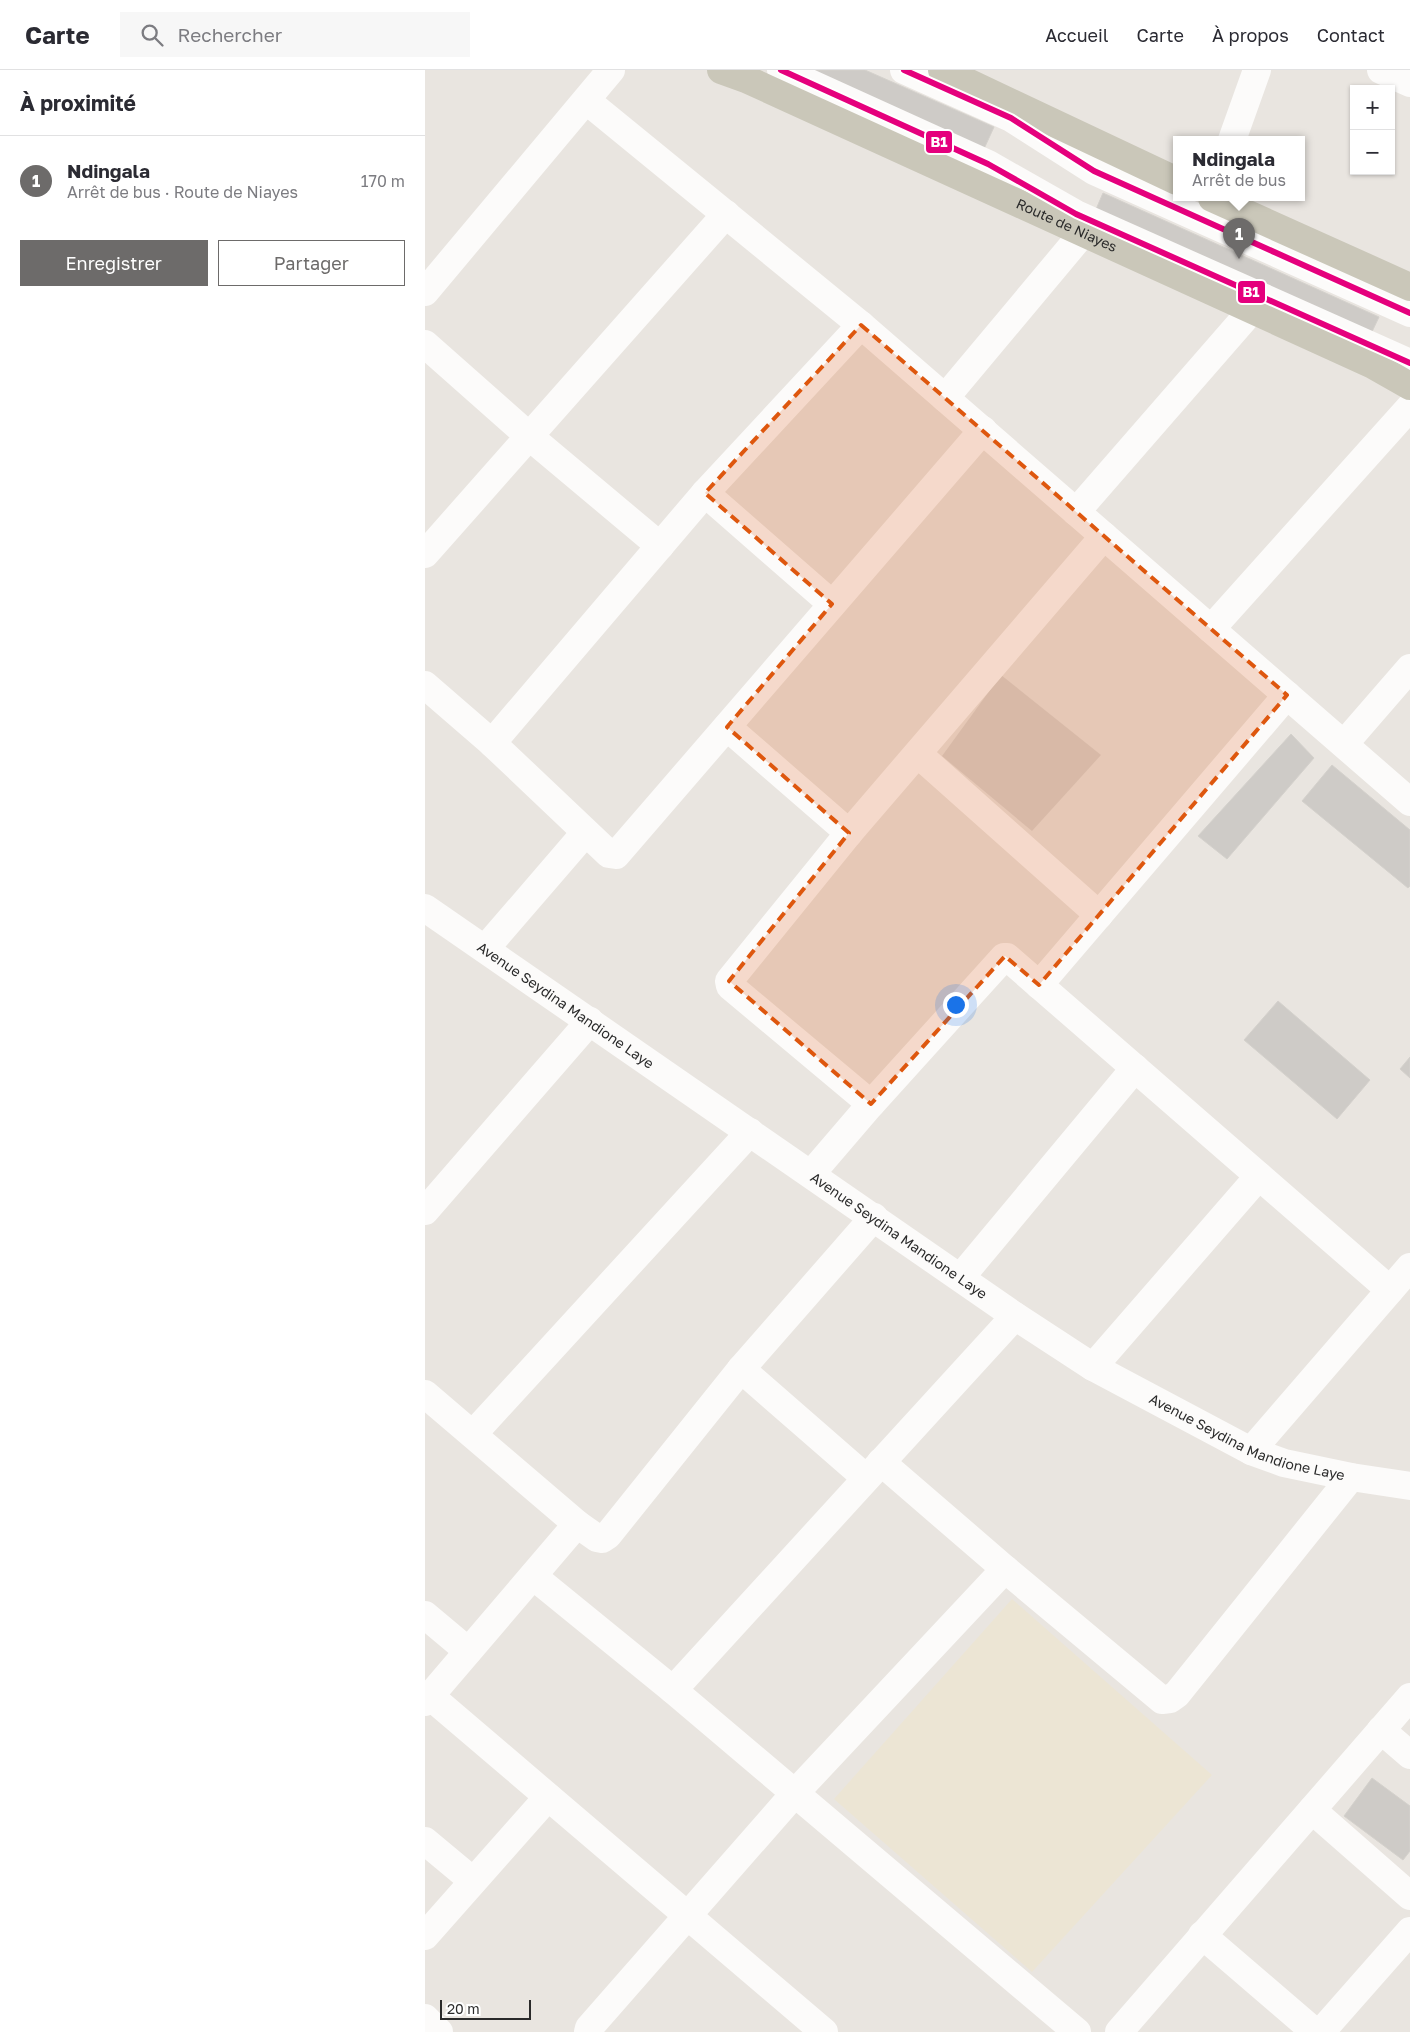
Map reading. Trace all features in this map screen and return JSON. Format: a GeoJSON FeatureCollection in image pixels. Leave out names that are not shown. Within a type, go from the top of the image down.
{"type":"FeatureCollection","features":[{"type":"Feature","properties":{"kind":"main road","name":"Route de Niayes"},"geometry":{"type":"LineString","coordinates":[[721,70],[746,79],[1373,365],[1410,386]]}},
{"type":"Feature","properties":{"kind":"main road"},"geometry":{"type":"LineString","coordinates":[[942,70],[1173,179]]}},
{"type":"Feature","properties":{"kind":"main road"},"geometry":{"type":"LineString","coordinates":[[1219,201],[1410,287]]}},
{"type":"Feature","properties":{"kind":"street"},"geometry":{"type":"LineString","coordinates":[[425,292],[587,101],[611,70]]}},
{"type":"Feature","properties":{"kind":"street"},"geometry":{"type":"LineString","coordinates":[[781,70],[988,164],[1076,214],[1410,363]]}},
{"type":"Feature","properties":{"kind":"street"},"geometry":{"type":"LineString","coordinates":[[904,70],[1011,118],[1094,171],[1410,313]]}},
{"type":"Feature","properties":{"kind":"street"},"geometry":{"type":"LineString","coordinates":[[1233,136],[1257,70]]}},
{"type":"Feature","properties":{"kind":"street"},"geometry":{"type":"LineString","coordinates":[[1381,70],[1410,83]]}},
{"type":"Feature","properties":{"kind":"street"},"geometry":{"type":"LineString","coordinates":[[587,101],[861,325],[1410,802]]}},
{"type":"Feature","properties":{"kind":"street"},"geometry":{"type":"LineString","coordinates":[[425,554],[727,214]]}},
{"type":"Feature","properties":{"kind":"street"},"geometry":{"type":"LineString","coordinates":[[945,398],[1083,233]]}},
{"type":"Feature","properties":{"kind":"street"},"geometry":{"type":"LineString","coordinates":[[1076,512],[1251,310]]}},
{"type":"Feature","properties":{"kind":"street"},"geometry":{"type":"LineString","coordinates":[[492,743],[705,493],[861,325]]}},
{"type":"Feature","properties":{"kind":"street"},"geometry":{"type":"LineString","coordinates":[[425,344],[530,437],[660,546]]}},
{"type":"Feature","properties":{"kind":"street"},"geometry":{"type":"LineString","coordinates":[[1211,629],[1410,407]]}},
{"type":"Feature","properties":{"kind":"street"},"geometry":{"type":"LineString","coordinates":[[425,685],[492,743],[585,833],[609,854],[616,855],[983,430]]}},
{"type":"Feature","properties":{"kind":"street"},"geometry":{"type":"LineString","coordinates":[[705,493],[832,604]]}},
{"type":"Feature","properties":{"kind":"street"},"geometry":{"type":"LineString","coordinates":[[871,1104],[730,986],[729,981],[849,833],[1104,536]]}},
{"type":"Feature","properties":{"kind":"street"},"geometry":{"type":"LineString","coordinates":[[1344,744],[1410,668]]}},
{"type":"Feature","properties":{"kind":"street"},"geometry":{"type":"LineString","coordinates":[[1039,985],[1287,695]]}},
{"type":"Feature","properties":{"kind":"street"},"geometry":{"type":"LineString","coordinates":[[727,727],[849,833]]}},
{"type":"Feature","properties":{"kind":"street"},"geometry":{"type":"LineString","coordinates":[[918,754],[1099,915]]}},
{"type":"Feature","properties":{"kind":"street"},"geometry":{"type":"LineString","coordinates":[[485,949],[585,833]]}},
{"type":"Feature","properties":{"kind":"street","name":"Avenue Seydina Mandione Laye"},"geometry":{"type":"LineString","coordinates":[[425,908],[1015,1316],[1093,1366],[1251,1451],[1284,1463],[1351,1477],[1410,1486]]}},
{"type":"Feature","properties":{"kind":"street"},"geometry":{"type":"LineString","coordinates":[[811,1174],[871,1104],[1004,957],[1007,957],[1390,1290]]}},
{"type":"Feature","properties":{"kind":"street"},"geometry":{"type":"LineString","coordinates":[[425,1211],[590,1021]]}},
{"type":"Feature","properties":{"kind":"street"},"geometry":{"type":"LineString","coordinates":[[961,1277],[1135,1068]]}},
{"type":"Feature","properties":{"kind":"street"},"geometry":{"type":"LineString","coordinates":[[473,1434],[750,1132]]}},
{"type":"Feature","properties":{"kind":"street"},"geometry":{"type":"LineString","coordinates":[[1093,1366],[1259,1176]]}},
{"type":"Feature","properties":{"kind":"street"},"geometry":{"type":"LineString","coordinates":[[425,1394],[577,1524],[602,1540],[608,1535],[741,1369],[874,1217]]}},
{"type":"Feature","properties":{"kind":"street"},"geometry":{"type":"LineString","coordinates":[[1251,1451],[1410,1267]]}},
{"type":"Feature","properties":{"kind":"street"},"geometry":{"type":"LineString","coordinates":[[673,1690],[1015,1316]]}},
{"type":"Feature","properties":{"kind":"street"},"geometry":{"type":"LineString","coordinates":[[741,1369],[1005,1569],[1161,1700],[1170,1699],[1177,1694],[1351,1477]]}},
{"type":"Feature","properties":{"kind":"street"},"geometry":{"type":"LineString","coordinates":[[577,1524],[427,1699],[548,1797],[824,2032]]}},
{"type":"Feature","properties":{"kind":"street"},"geometry":{"type":"LineString","coordinates":[[588,2032],[589,2028],[795,1794],[1005,1569]]}},
{"type":"Feature","properties":{"kind":"street"},"geometry":{"type":"LineString","coordinates":[[533,1576],[673,1690],[1077,2032]]}},
{"type":"Feature","properties":{"kind":"street"},"geometry":{"type":"LineString","coordinates":[[425,1615],[469,1651]]}},
{"type":"Feature","properties":{"kind":"street"},"geometry":{"type":"LineString","coordinates":[[1119,2032],[1410,1697]]}},
{"type":"Feature","properties":{"kind":"street"},"geometry":{"type":"LineString","coordinates":[[1381,1730],[1410,1755]]}},
{"type":"Feature","properties":{"kind":"street"},"geometry":{"type":"LineString","coordinates":[[425,1936],[548,1797]]}},
{"type":"Feature","properties":{"kind":"street"},"geometry":{"type":"LineString","coordinates":[[1312,1810],[1410,1896]]}},
{"type":"Feature","properties":{"kind":"street"},"geometry":{"type":"LineString","coordinates":[[425,1841],[473,1881]]}},
{"type":"Feature","properties":{"kind":"street"},"geometry":{"type":"LineString","coordinates":[[1321,2032],[1410,1931]]}},
{"type":"Feature","properties":{"kind":"street"},"geometry":{"type":"LineString","coordinates":[[1202,1936],[1315,2032]]}},
{"type":"Feature","properties":{"kind":"street"},"geometry":{"type":"LineString","coordinates":[[425,2018],[439,2032]]}},
{"type":"Feature","properties":{"kind":"highlighted area"},"geometry":{"type":"Polygon","coordinates":[[[861,325],[1287,695],[1039,985],[1005,956],[871,1104],[729,981],[849,833],[727,727],[832,604],[705,493],[861,325]]]}},
{"type":"Feature","properties":{"kind":"shaded area"},"geometry":{"type":"Polygon","coordinates":[[[1001,675],[1101,755],[1032,831],[942,756],[1001,675]]]}},
{"type":"Feature","properties":{"kind":"shaded area"},"geometry":{"type":"Polygon","coordinates":[[[1012,1599],[1212,1775],[1032,1972],[834,1799],[1012,1599]]]}},
{"type":"Feature","properties":{"kind":"building"},"geometry":{"type":"Polygon","coordinates":[[[797,70],[865,70],[994,127],[983,151],[797,70]]]}},
{"type":"Feature","properties":{"kind":"building"},"geometry":{"type":"Polygon","coordinates":[[[1103,193],[1379,317],[1369,338],[1094,214],[1103,193]]]}},
{"type":"Feature","properties":{"kind":"building"},"geometry":{"type":"Polygon","coordinates":[[[1291,734],[1314,758],[1227,859],[1198,836],[1291,734]]]}},
{"type":"Feature","properties":{"kind":"building"},"geometry":{"type":"Polygon","coordinates":[[[1332,765],[1410,830],[1410,886],[1408,888],[1302,801],[1332,765]]]}},
{"type":"Feature","properties":{"kind":"building"},"geometry":{"type":"Polygon","coordinates":[[[1278,1001],[1370,1080],[1337,1119],[1244,1040],[1278,1001]]]}},
{"type":"Feature","properties":{"kind":"building"},"geometry":{"type":"Polygon","coordinates":[[[1410,1057],[1410,1078],[1400,1069],[1410,1057]]]}},
{"type":"Feature","properties":{"kind":"building"},"geometry":{"type":"Polygon","coordinates":[[[1372,1778],[1410,1806],[1410,1851],[1403,1860],[1344,1816],[1372,1778]]]}},
{"type":"Feature","properties":{"kind":"transit line","name":"B1"},"geometry":{"type":"LineString","coordinates":[[781,70],[988,164],[1076,214],[1410,363]]}},
{"type":"Feature","properties":{"kind":"transit line","name":"B1"},"geometry":{"type":"LineString","coordinates":[[904,70],[1011,118],[1094,171],[1410,313]]}},
{"type":"Feature","properties":{"kind":"place","name":"Ndingala"},"geometry":{"type":"Point","coordinates":[1239,259]}}]}
